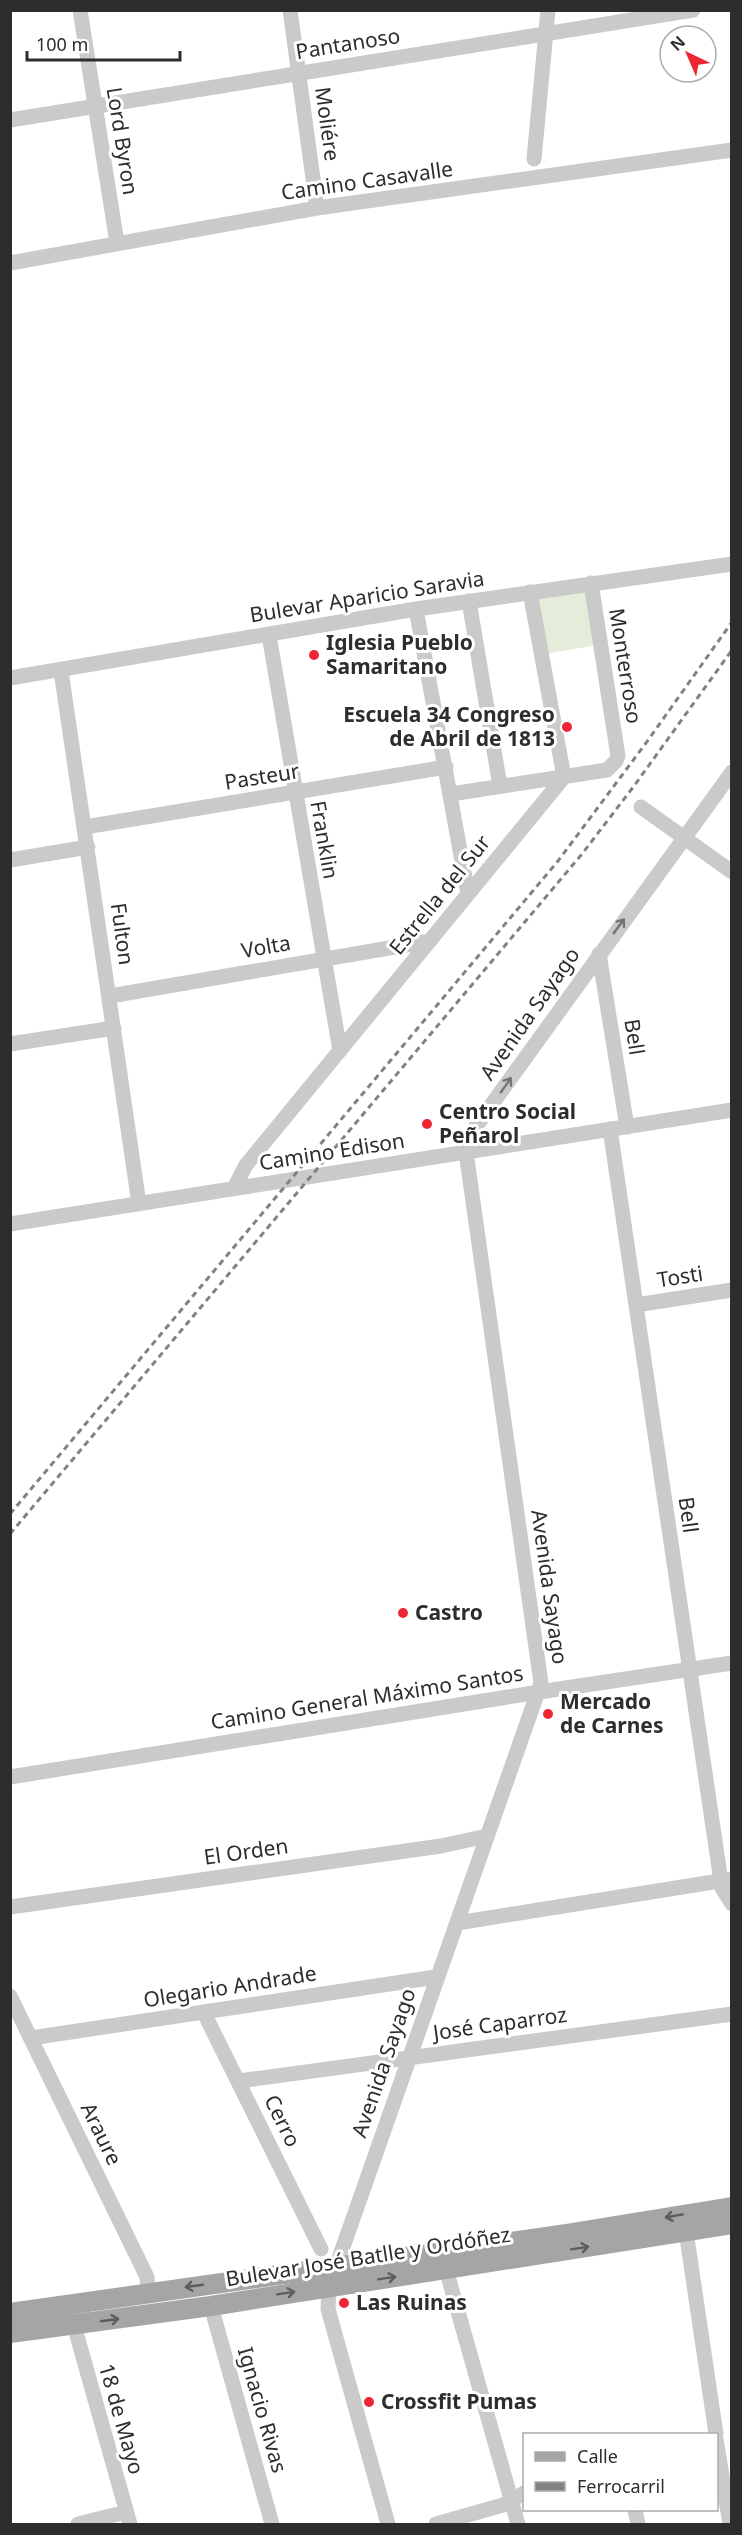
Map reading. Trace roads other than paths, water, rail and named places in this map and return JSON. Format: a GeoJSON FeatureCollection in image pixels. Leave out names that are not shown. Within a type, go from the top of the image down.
{"type":"FeatureCollection","features":[{"type":"Feature","properties":{"kind":"main road","name":"Bulevar José Batlle y Ordóñez"},"geometry":{"type":"LineString","coordinates":[[12,2310],[567,2235],[732,2207]]}},
{"type":"Feature","properties":{"kind":"main road","name":"Bulevar José Batlle y Ordóñez"},"geometry":{"type":"LineString","coordinates":[[10,2333],[211,2306],[732,2224]]}},
{"type":"Feature","properties":{"kind":"street","name":"Lord Byron"},"geometry":{"type":"LineString","coordinates":[[80,10],[117,243]]}},
{"type":"Feature","properties":{"kind":"street","name":"Moliére"},"geometry":{"type":"LineString","coordinates":[[290,10],[317,208]]}},
{"type":"Feature","properties":{"kind":"street"},"geometry":{"type":"LineString","coordinates":[[534,159],[548,10]]}},
{"type":"Feature","properties":{"kind":"street","name":"Pantanoso"},"geometry":{"type":"LineString","coordinates":[[10,120],[693,10]]}},
{"type":"Feature","properties":{"kind":"street","name":"Camino Casavalle"},"geometry":{"type":"LineString","coordinates":[[10,263],[317,208],[732,150]]}},
{"type":"Feature","properties":{"kind":"street","name":"Bulevar Aparicio Saravia"},"geometry":{"type":"LineString","coordinates":[[10,678],[416,609],[732,564]]}},
{"type":"Feature","properties":{"kind":"street","name":"Monterroso"},"geometry":{"type":"LineString","coordinates":[[564,777],[607,770],[618,756],[591,583]]}},
{"type":"Feature","properties":{"kind":"street"},"geometry":{"type":"LineString","coordinates":[[451,794],[564,777],[530,592]]}},
{"type":"Feature","properties":{"kind":"street"},"geometry":{"type":"LineString","coordinates":[[470,601],[500,786]]}},
{"type":"Feature","properties":{"kind":"street"},"geometry":{"type":"LineString","coordinates":[[416,609],[468,894]]}},
{"type":"Feature","properties":{"kind":"street","name":"Franklin"},"geometry":{"type":"LineString","coordinates":[[269,634],[340,1051]]}},
{"type":"Feature","properties":{"kind":"street","name":"Fulton"},"geometry":{"type":"LineString","coordinates":[[61,671],[139,1204]]}},
{"type":"Feature","properties":{"kind":"street","name":"Pasteur"},"geometry":{"type":"LineString","coordinates":[[85,827],[446,767]]}},
{"type":"Feature","properties":{"kind":"street","name":"Avenida Sayago"},"geometry":{"type":"LineString","coordinates":[[388,2524],[328,2309],[329,2287],[436,1977],[539,1692],[541,1675],[465,1151],[466,1140],[731,775]]}},
{"type":"Feature","properties":{"kind":"street","name":"Estrella del Sur"},"geometry":{"type":"LineString","coordinates":[[234,1188],[246,1166],[564,777]]}},
{"type":"Feature","properties":{"kind":"street"},"geometry":{"type":"LineString","coordinates":[[642,807],[732,872]]}},
{"type":"Feature","properties":{"kind":"street"},"geometry":{"type":"LineString","coordinates":[[10,860],[88,848]]}},
{"type":"Feature","properties":{"kind":"street","name":"Volta"},"geometry":{"type":"LineString","coordinates":[[110,996],[430,941]]}},
{"type":"Feature","properties":{"kind":"street","name":"Bell"},"geometry":{"type":"LineString","coordinates":[[599,954],[627,1127]]}},
{"type":"Feature","properties":{"kind":"street"},"geometry":{"type":"LineString","coordinates":[[10,1044],[114,1028]]}},
{"type":"Feature","properties":{"kind":"street","name":"Camino Edison"},"geometry":{"type":"LineString","coordinates":[[10,1224],[732,1110]]}},
{"type":"Feature","properties":{"kind":"street","name":"Bell"},"geometry":{"type":"LineString","coordinates":[[610,1129],[690,1670],[726,1880],[722,1888],[732,1904]]}},
{"type":"Feature","properties":{"kind":"street","name":"Tosti"},"geometry":{"type":"LineString","coordinates":[[636,1305],[732,1290]]}},
{"type":"Feature","properties":{"kind":"street","name":"Camino General Máximo Santos"},"geometry":{"type":"LineString","coordinates":[[10,1777],[732,1663]]}},
{"type":"Feature","properties":{"kind":"street","name":"El Orden"},"geometry":{"type":"LineString","coordinates":[[10,1907],[441,1846],[487,1836]]}},
{"type":"Feature","properties":{"kind":"street"},"geometry":{"type":"LineString","coordinates":[[457,1923],[726,1880]]}},
{"type":"Feature","properties":{"kind":"street","name":"Olegario Andrade"},"geometry":{"type":"LineString","coordinates":[[31,2038],[436,1977]]}},
{"type":"Feature","properties":{"kind":"street","name":"Araure"},"geometry":{"type":"LineString","coordinates":[[10,1996],[147,2277],[148,2292]]}},
{"type":"Feature","properties":{"kind":"street","name":"Cerro"},"geometry":{"type":"LineString","coordinates":[[204,2013],[321,2249]]}},
{"type":"Feature","properties":{"kind":"street","name":"José Caparroz"},"geometry":{"type":"LineString","coordinates":[[239,2081],[732,2014]]}},
{"type":"Feature","properties":{"kind":"street"},"geometry":{"type":"LineString","coordinates":[[686,2231],[720,2444],[730,2524]]}},
{"type":"Feature","properties":{"kind":"street"},"geometry":{"type":"LineString","coordinates":[[446,2269],[518,2497],[518,2524]]}},
{"type":"Feature","properties":{"kind":"street","name":"Ignacio Rivas"},"geometry":{"type":"LineString","coordinates":[[211,2306],[272,2524]]}},
{"type":"Feature","properties":{"kind":"street","name":"18 de Mayo"},"geometry":{"type":"LineString","coordinates":[[74,2325],[128,2518]]}},
{"type":"Feature","properties":{"kind":"street"},"geometry":{"type":"LineString","coordinates":[[436,2524],[503,2505],[518,2497]]}},
{"type":"Feature","properties":{"kind":"street"},"geometry":{"type":"LineString","coordinates":[[78,2524],[128,2518]]}},
{"type":"Feature","properties":{"kind":"railway"},"geometry":{"type":"LineString","coordinates":[[10,1514],[558,861],[732,622]]}},
{"type":"Feature","properties":{"kind":"railway"},"geometry":{"type":"LineString","coordinates":[[10,1534],[582,854],[732,650]]}},
{"type":"Feature","properties":{"kind":"place","name":"Iglesia Pueblo Samaritano"},"geometry":{"type":"Point","coordinates":[314,655]}},
{"type":"Feature","properties":{"kind":"place","name":"Escuela 34 Congreso de Abril de 1813"},"geometry":{"type":"Point","coordinates":[567,727]}},
{"type":"Feature","properties":{"kind":"place","name":"Centro Social Peñarol"},"geometry":{"type":"Point","coordinates":[427,1124]}},
{"type":"Feature","properties":{"kind":"place","name":"Castro"},"geometry":{"type":"Point","coordinates":[403,1613]}},
{"type":"Feature","properties":{"kind":"place","name":"Mercado de Carnes"},"geometry":{"type":"Point","coordinates":[548,1714]}},
{"type":"Feature","properties":{"kind":"place","name":"Las Ruinas"},"geometry":{"type":"Point","coordinates":[344,2303]}},
{"type":"Feature","properties":{"kind":"place","name":"Crossfit Pumas"},"geometry":{"type":"Point","coordinates":[369,2402]}}]}
